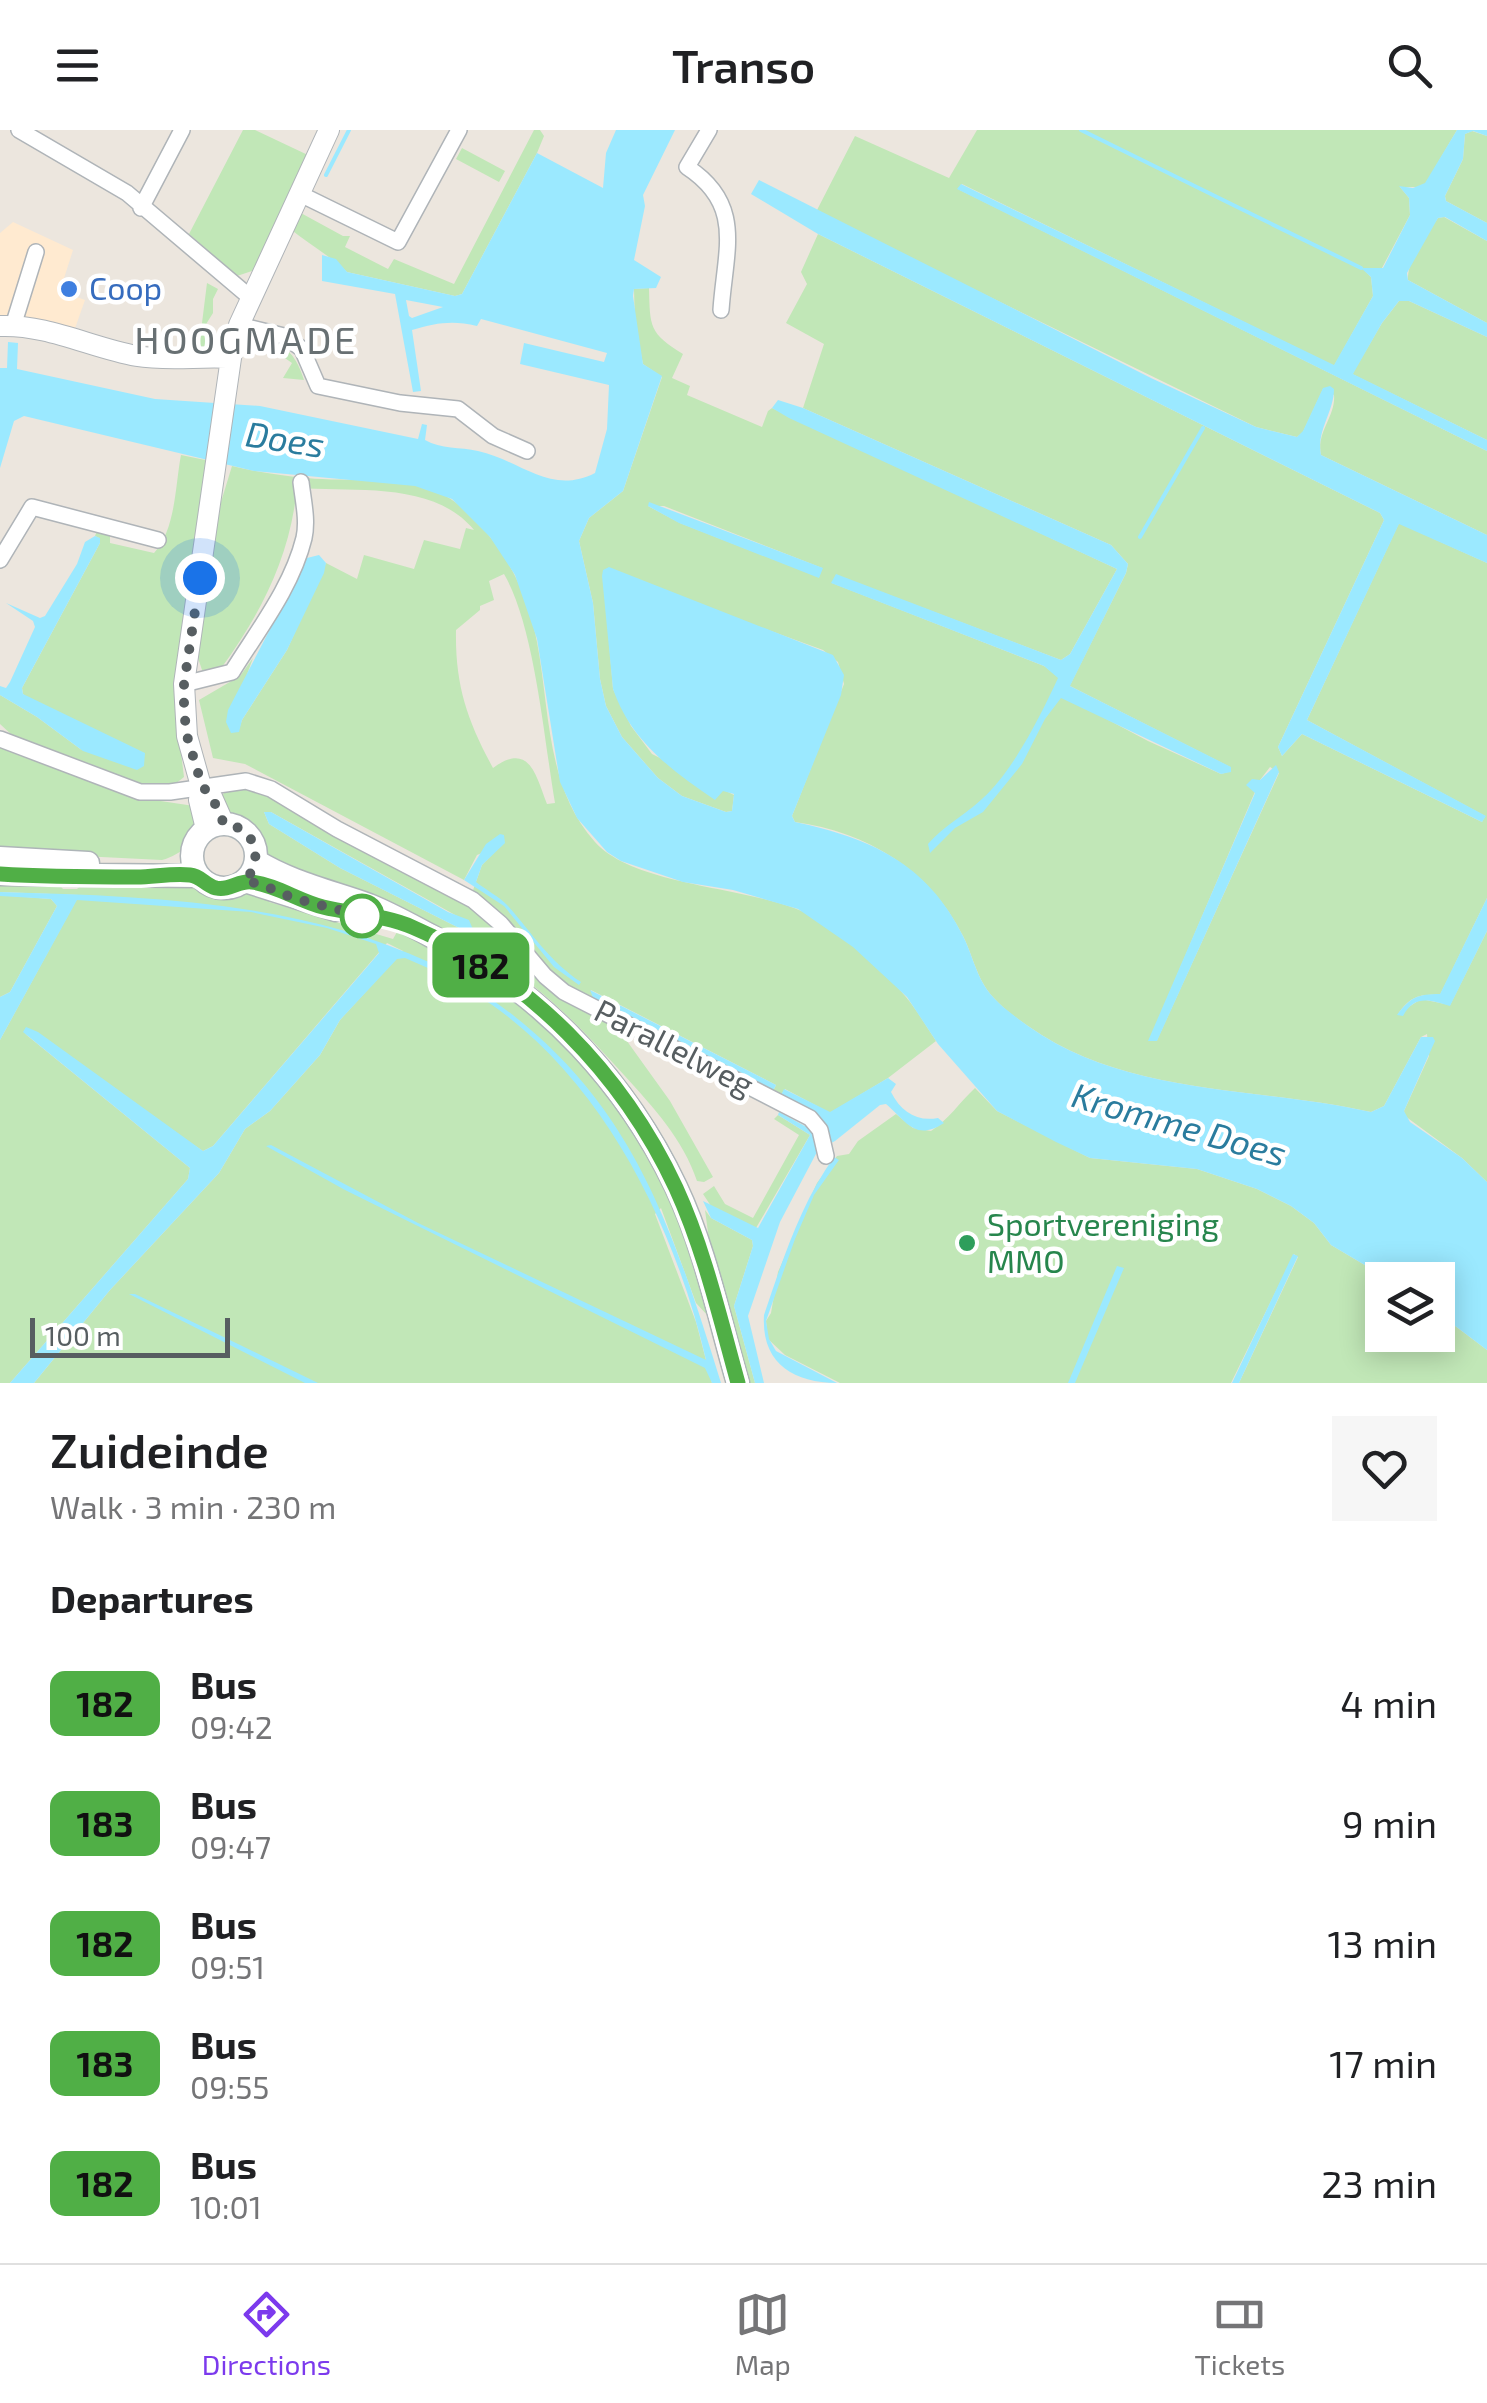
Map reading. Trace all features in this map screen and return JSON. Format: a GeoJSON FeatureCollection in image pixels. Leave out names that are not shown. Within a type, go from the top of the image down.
{"type":"FeatureCollection","features":[{"type":"Feature","properties":{"kind":"main road"},"geometry":{"type":"LineString","coordinates":[[215,826],[237,826],[255,847],[251,871],[231,888],[206,883],[192,864],[197,838],[215,826]]}},
{"type":"Feature","properties":{"kind":"main road"},"geometry":{"type":"LineString","coordinates":[[0,858],[155,866],[178,861],[192,851]]}},
{"type":"Feature","properties":{"kind":"main road"},"geometry":{"type":"LineString","coordinates":[[251,871],[280,876],[372,906],[448,944],[530,999],[586,1052],[631,1108],[676,1188],[690,1222],[738,1383]]}},
{"type":"Feature","properties":{"kind":"main road"},"geometry":{"type":"LineString","coordinates":[[0,874],[198,876]]}},
{"type":"Feature","properties":{"kind":"street"},"geometry":{"type":"LineString","coordinates":[[141,208],[182,130]]}},
{"type":"Feature","properties":{"kind":"street"},"geometry":{"type":"LineString","coordinates":[[215,826],[212,797],[202,786],[187,736],[184,684],[231,358],[239,325],[330,130]]}},
{"type":"Feature","properties":{"kind":"street"},"geometry":{"type":"LineString","coordinates":[[300,194],[398,242],[459,130]]}},
{"type":"Feature","properties":{"kind":"street"},"geometry":{"type":"LineString","coordinates":[[709,130],[686,167],[716,190],[726,219],[720,310]]}},
{"type":"Feature","properties":{"kind":"street"},"geometry":{"type":"LineString","coordinates":[[22,131],[127,193],[252,299]]}},
{"type":"Feature","properties":{"kind":"street"},"geometry":{"type":"LineString","coordinates":[[36,252],[7,326],[143,357],[231,358]]}},
{"type":"Feature","properties":{"kind":"street"},"geometry":{"type":"LineString","coordinates":[[239,325],[284,336],[302,349],[318,386],[400,403],[458,409],[493,436],[527,451]]}},
{"type":"Feature","properties":{"kind":"street"},"geometry":{"type":"LineString","coordinates":[[184,684],[232,672],[285,587],[304,537],[301,482]]}},
{"type":"Feature","properties":{"kind":"street"},"geometry":{"type":"LineString","coordinates":[[0,560],[32,507],[158,540]]}},
{"type":"Feature","properties":{"kind":"street","name":"Parallelweg"},"geometry":{"type":"LineString","coordinates":[[0,739],[140,792],[256,783],[460,892],[494,916],[545,976],[564,992],[810,1118],[820,1130],[825,1153]]}},
{"type":"Feature","properties":{"kind":"shaded area"},"geometry":{"type":"Polygon","coordinates":[[[13,222],[73,250],[60,291],[85,300],[73,334],[0,319],[0,233],[13,222]]]}},
{"type":"Feature","properties":{"kind":"green space"},"geometry":{"type":"Polygon","coordinates":[[[243,130],[255,130],[310,156],[255,270],[237,276],[189,234],[243,130]]]}},
{"type":"Feature","properties":{"kind":"green space"},"geometry":{"type":"Polygon","coordinates":[[[534,130],[540,130],[544,136],[537,153],[462,294],[455,296],[347,272],[289,228],[299,212],[350,236],[345,247],[388,269],[394,259],[454,284],[534,130]]]}},
{"type":"Feature","properties":{"kind":"green space"},"geometry":{"type":"Polygon","coordinates":[[[977,130],[1457,130],[1426,183],[1421,187],[1400,187],[1409,198],[1410,215],[1382,268],[1363,269],[1371,277],[1373,296],[1334,366],[962,184],[958,189],[1487,451],[1487,535],[1321,455],[1321,439],[1334,403],[1334,395],[1323,389],[1297,437],[1256,427],[816,212],[855,136],[949,178],[977,130]]]}},
{"type":"Feature","properties":{"kind":"green space"},"geometry":{"type":"Polygon","coordinates":[[[1472,131],[1487,136],[1487,223],[1446,201],[1445,196],[1463,159],[1465,134],[1472,131]]]}},
{"type":"Feature","properties":{"kind":"green space"},"geometry":{"type":"Polygon","coordinates":[[[462,148],[505,171],[499,182],[456,159],[462,148]]]}},
{"type":"Feature","properties":{"kind":"green space"},"geometry":{"type":"Polygon","coordinates":[[[1444,217],[1487,241],[1487,323],[1408,280],[1418,248],[1438,218],[1444,217]]]}},
{"type":"Feature","properties":{"kind":"green space"},"geometry":{"type":"Polygon","coordinates":[[[818,234],[1380,513],[1384,520],[1278,747],[1282,756],[1302,734],[1482,822],[1485,816],[1307,720],[1399,523],[1487,563],[1487,898],[1440,995],[1415,998],[1398,1014],[1421,999],[1450,1005],[1487,931],[1487,1182],[1462,1158],[1405,1116],[1429,1056],[1427,1034],[1421,1037],[1384,1106],[1371,1112],[1150,1078],[1067,1049],[1010,1013],[984,985],[949,913],[914,874],[871,845],[822,827],[795,822],[792,816],[844,684],[838,662],[823,650],[603,570],[613,689],[631,726],[652,754],[734,795],[732,811],[682,796],[658,778],[622,737],[606,706],[600,679],[593,603],[579,541],[589,518],[623,491],[662,377],[643,364],[635,326],[634,289],[649,288],[654,328],[683,354],[672,378],[690,386],[687,395],[762,427],[772,408],[1117,569],[1070,654],[1061,660],[836,575],[832,583],[1044,666],[1070,685],[1126,573],[1128,564],[1111,545],[803,408],[824,344],[786,323],[807,284],[801,272],[818,234]],[[648,506],[680,523],[819,577],[822,568],[664,506],[648,506]],[[1070,686],[1067,698],[1221,774],[1231,771],[1230,767],[1070,686]],[[1270,767],[1260,780],[1149,1041],[1157,1040],[1279,773],[1270,767]]]}},
{"type":"Feature","properties":{"kind":"green space"},"geometry":{"type":"Polygon","coordinates":[[[207,283],[218,289],[213,313],[203,329],[207,346],[199,347],[207,283]]]}},
{"type":"Feature","properties":{"kind":"green space"},"geometry":{"type":"Polygon","coordinates":[[[1399,301],[1409,301],[1487,337],[1487,440],[1352,374],[1399,301]]]}},
{"type":"Feature","properties":{"kind":"green space"},"geometry":{"type":"Polygon","coordinates":[[[264,337],[290,353],[304,380],[283,378],[292,363],[262,342],[264,337]]]}},
{"type":"Feature","properties":{"kind":"green space"},"geometry":{"type":"Polygon","coordinates":[[[181,455],[210,461],[194,539],[199,549],[175,704],[184,777],[174,785],[142,785],[13,736],[0,724],[0,695],[83,751],[23,694],[22,688],[100,543],[95,536],[98,528],[110,530],[110,543],[154,553],[161,543],[174,507],[181,455]]]}},
{"type":"Feature","properties":{"kind":"green space"},"geometry":{"type":"Polygon","coordinates":[[[232,466],[298,477],[404,483],[443,494],[457,503],[496,545],[525,599],[537,642],[559,773],[579,821],[595,842],[612,856],[660,876],[771,901],[808,914],[839,934],[883,973],[910,1002],[936,1041],[888,1078],[830,1113],[785,1089],[781,1095],[773,1091],[776,1085],[591,990],[594,1000],[566,988],[472,893],[482,865],[501,845],[477,855],[464,880],[245,764],[213,758],[199,700],[240,676],[253,658],[245,680],[238,732],[287,650],[326,563],[357,579],[364,555],[414,569],[424,540],[460,549],[466,528],[474,530],[457,514],[416,496],[297,488],[288,537],[272,582],[222,667],[212,672],[202,670],[197,655],[221,502],[232,466]],[[504,574],[489,581],[494,600],[480,606],[456,630],[460,685],[476,734],[493,768],[516,758],[523,760],[535,773],[547,804],[555,803],[531,653],[515,596],[504,574]]]}},
{"type":"Feature","properties":{"kind":"green space"},"geometry":{"type":"Polygon","coordinates":[[[0,744],[154,800],[194,806],[194,833],[179,853],[162,860],[0,852],[0,744]]]}},
{"type":"Feature","properties":{"kind":"green space"},"geometry":{"type":"Polygon","coordinates":[[[227,789],[262,789],[461,899],[614,1023],[670,1101],[713,1177],[697,1181],[684,1151],[656,1112],[579,1028],[531,984],[501,962],[436,926],[263,857],[258,839],[231,818],[221,797],[227,789]],[[264,812],[269,824],[340,868],[471,934],[464,920],[271,812],[264,812]]]}},
{"type":"Feature","properties":{"kind":"green space"},"geometry":{"type":"Polygon","coordinates":[[[0,877],[55,880],[63,889],[77,889],[86,881],[197,887],[216,894],[259,888],[271,893],[269,902],[393,939],[397,932],[434,947],[435,957],[453,957],[524,1003],[626,1110],[675,1207],[708,1316],[696,1303],[661,1208],[655,1214],[696,1322],[712,1383],[34,1383],[110,1290],[219,1173],[245,1129],[270,1111],[320,1055],[340,1020],[403,951],[387,943],[213,1146],[203,1151],[24,1033],[190,1168],[188,1179],[10,1383],[0,1383],[0,1040],[79,895],[0,892],[0,877]]]}},
{"type":"Feature","properties":{"kind":"green space"},"geometry":{"type":"Polygon","coordinates":[[[0,895],[51,899],[57,906],[10,992],[0,997],[0,895]]]}},
{"type":"Feature","properties":{"kind":"green space","name":"Sportvereniging MMO"},"geometry":{"type":"Polygon","coordinates":[[[975,1088],[997,1111],[1090,1158],[1197,1169],[1257,1189],[1291,1206],[1314,1223],[1331,1245],[1365,1265],[1365,1352],[1455,1352],[1455,1326],[1487,1350],[1487,1383],[1239,1383],[1298,1257],[1294,1254],[1231,1383],[840,1383],[785,1355],[768,1339],[766,1321],[778,1272],[817,1183],[837,1156],[849,1154],[858,1141],[896,1114],[913,1128],[931,1131],[975,1088]]]}},
{"type":"Feature","properties":{"kind":"green space"},"geometry":{"type":"Polygon","coordinates":[[[778,1115],[810,1135],[756,1228],[711,1206],[703,1194],[714,1186],[725,1204],[753,1218],[799,1135],[774,1119],[778,1115]]]}},
{"type":"Feature","properties":{"kind":"green space"},"geometry":{"type":"Polygon","coordinates":[[[705,1210],[711,1218],[752,1240],[734,1306],[755,1383],[747,1383],[712,1262],[705,1210]]]}},
{"type":"Feature","properties":{"kind":"water"},"geometry":{"type":"Polygon","coordinates":[[[616,130],[675,130],[643,195],[645,206],[634,260],[661,277],[656,288],[634,289],[633,296],[643,364],[662,376],[623,491],[589,518],[579,541],[593,603],[600,679],[606,706],[622,737],[658,778],[682,796],[732,811],[734,794],[723,791],[715,800],[683,777],[654,753],[621,707],[613,689],[602,576],[609,567],[833,655],[844,675],[841,695],[792,816],[795,822],[872,846],[914,872],[949,911],[993,997],[1028,1026],[1067,1049],[1150,1078],[1371,1112],[1384,1106],[1421,1037],[1433,1037],[1435,1041],[1404,1111],[1410,1122],[1462,1158],[1487,1182],[1487,1350],[1455,1326],[1455,1262],[1365,1262],[1365,1265],[1331,1245],[1314,1223],[1291,1206],[1257,1189],[1197,1169],[1090,1158],[1056,1142],[997,1111],[938,1044],[907,997],[853,947],[798,909],[733,890],[683,882],[621,861],[607,852],[577,818],[560,782],[537,639],[515,575],[490,537],[452,499],[415,486],[254,471],[24,416],[14,421],[0,468],[0,368],[7,368],[8,342],[18,343],[17,369],[155,399],[260,406],[418,439],[422,424],[427,425],[425,440],[431,443],[493,455],[549,479],[564,481],[595,473],[607,429],[609,385],[520,364],[524,343],[604,362],[607,353],[481,319],[477,326],[429,326],[412,330],[421,391],[413,392],[395,294],[322,281],[322,255],[336,259],[347,272],[455,296],[462,294],[537,153],[603,188],[606,153],[616,130]],[[406,300],[412,318],[443,307],[406,300]]]}},
{"type":"Feature","properties":{"kind":"water"},"geometry":{"type":"Polygon","coordinates":[[[1457,130],[1487,130],[1487,136],[1473,131],[1465,134],[1463,159],[1446,201],[1487,223],[1487,241],[1445,217],[1438,218],[1407,273],[1408,280],[1487,323],[1487,337],[1409,301],[1399,301],[1353,374],[1487,440],[1487,451],[957,189],[961,184],[1334,365],[1373,296],[1371,277],[1361,268],[1383,268],[1410,215],[1409,198],[1399,186],[1413,188],[1425,183],[1457,130]]]}},
{"type":"Feature","properties":{"kind":"water"},"geometry":{"type":"Polygon","coordinates":[[[759,180],[1256,427],[1297,437],[1323,388],[1334,389],[1321,438],[1321,455],[1487,535],[1487,563],[1399,524],[1307,720],[1486,816],[1482,822],[1302,734],[1282,756],[1278,747],[1384,520],[1380,513],[818,234],[751,194],[759,180]]]}},
{"type":"Feature","properties":{"kind":"water"},"geometry":{"type":"Polygon","coordinates":[[[778,400],[1111,545],[1128,564],[1126,573],[1070,686],[1231,767],[1231,772],[1221,774],[1061,698],[1045,719],[1022,764],[983,812],[955,828],[930,853],[928,844],[983,798],[1005,773],[1058,678],[1044,666],[831,583],[836,574],[1061,660],[1070,654],[1117,569],[789,418],[772,408],[778,400]]]}},
{"type":"Feature","properties":{"kind":"water"},"geometry":{"type":"Polygon","coordinates":[[[649,502],[823,568],[819,578],[679,523],[648,506],[649,502]]]}},
{"type":"Feature","properties":{"kind":"water"},"geometry":{"type":"Polygon","coordinates":[[[95,536],[100,543],[22,688],[23,694],[145,753],[144,766],[137,770],[83,751],[0,695],[0,686],[6,688],[10,682],[35,627],[33,621],[6,603],[40,618],[45,616],[77,564],[85,542],[95,536]]]}},
{"type":"Feature","properties":{"kind":"water"},"geometry":{"type":"Polygon","coordinates":[[[319,555],[326,563],[324,573],[287,650],[242,720],[239,732],[231,733],[226,722],[228,710],[307,558],[319,555]]]}},
{"type":"Feature","properties":{"kind":"water"},"geometry":{"type":"Polygon","coordinates":[[[1276,765],[1279,772],[1157,1041],[1148,1041],[1255,793],[1246,785],[1252,779],[1260,780],[1276,765]]]}},
{"type":"Feature","properties":{"kind":"water"},"geometry":{"type":"Polygon","coordinates":[[[264,812],[271,812],[448,912],[469,920],[474,932],[471,934],[340,868],[269,824],[264,812]]]}},
{"type":"Feature","properties":{"kind":"water"},"geometry":{"type":"Polygon","coordinates":[[[504,835],[505,843],[482,865],[476,882],[505,903],[551,956],[581,982],[579,985],[554,967],[504,906],[464,880],[486,844],[504,835]]]}},
{"type":"Feature","properties":{"kind":"water"},"geometry":{"type":"Polygon","coordinates":[[[0,892],[165,900],[274,914],[328,926],[380,942],[431,963],[428,968],[405,958],[397,959],[340,1020],[320,1055],[270,1111],[245,1129],[219,1173],[110,1290],[34,1383],[10,1383],[188,1179],[190,1168],[23,1032],[26,1027],[203,1151],[213,1146],[379,953],[376,944],[327,928],[251,912],[77,900],[0,1040],[0,997],[10,992],[57,906],[51,899],[0,896],[0,892]]]}},
{"type":"Feature","properties":{"kind":"water"},"geometry":{"type":"Polygon","coordinates":[[[1487,898],[1487,931],[1450,1006],[1417,1002],[1403,1016],[1397,1015],[1415,998],[1440,994],[1487,898]]]}},
{"type":"Feature","properties":{"kind":"water"},"geometry":{"type":"Polygon","coordinates":[[[440,967],[501,1006],[551,1048],[592,1094],[626,1143],[678,1254],[721,1383],[712,1383],[705,1368],[345,1190],[266,1146],[271,1145],[418,1223],[706,1360],[670,1245],[614,1135],[536,1041],[489,1003],[437,973],[440,967]]]}},
{"type":"Feature","properties":{"kind":"water"},"geometry":{"type":"Polygon","coordinates":[[[590,990],[776,1085],[773,1091],[594,1000],[590,990]]]}},
{"type":"Feature","properties":{"kind":"water"},"geometry":{"type":"Polygon","coordinates":[[[888,1078],[896,1084],[891,1092],[905,1110],[944,1123],[918,1130],[886,1104],[880,1105],[818,1150],[780,1222],[748,1316],[764,1383],[755,1383],[734,1306],[752,1240],[711,1218],[703,1201],[758,1228],[810,1135],[778,1115],[779,1112],[814,1131],[825,1131],[822,1119],[781,1095],[784,1089],[830,1112],[888,1078]]]}},
{"type":"Feature","properties":{"kind":"water"},"geometry":{"type":"Polygon","coordinates":[[[834,1157],[839,1160],[814,1195],[766,1321],[776,1351],[837,1383],[807,1379],[783,1367],[774,1358],[764,1332],[764,1315],[802,1213],[834,1157]]]}},
{"type":"Feature","properties":{"kind":"water"},"geometry":{"type":"Polygon","coordinates":[[[1293,1254],[1298,1256],[1239,1383],[1232,1383],[1293,1254]]]}},
{"type":"Feature","properties":{"kind":"water"},"geometry":{"type":"Polygon","coordinates":[[[1117,1266],[1124,1268],[1075,1383],[1068,1383],[1117,1266]]]}},
{"type":"Feature","properties":{"kind":"water"},"geometry":{"type":"Polygon","coordinates":[[[129,1294],[135,1294],[318,1383],[305,1383],[129,1294]]]}},
{"type":"Feature","properties":{"kind":"waterway"},"geometry":{"type":"LineString","coordinates":[[326,175],[349,130]]}},
{"type":"Feature","properties":{"kind":"waterway"},"geometry":{"type":"LineString","coordinates":[[1081,130],[1361,268]]}},
{"type":"Feature","properties":{"kind":"waterway"},"geometry":{"type":"LineString","coordinates":[[1140,537],[1203,428]]}},
{"type":"Feature","properties":{"kind":"bus line","name":"182"},"geometry":{"type":"LineString","coordinates":[[0,874],[183,874],[198,876],[216,888],[231,888],[245,881],[260,884],[323,907],[408,925],[494,973],[560,1025],[631,1108],[676,1188],[690,1222],[738,1383]]}},
{"type":"Feature","properties":{"kind":"place","name":"Coop"},"geometry":{"type":"Point","coordinates":[69,289]}},
{"type":"Feature","properties":{"kind":"place","name":"Sportvereniging MMO"},"geometry":{"type":"Point","coordinates":[967,1243]}},
{"type":"Feature","properties":{"kind":"district","name":"HOOGMADE"},"geometry":{"type":"Point","coordinates":[246,341]}},
{"type":"Feature","properties":{"kind":"route"},"geometry":{"type":"LineString","coordinates":[[200,578],[184,684],[187,736],[202,786],[212,797],[224,824],[242,829],[254,843],[256,861],[245,881],[362,916]]}},
{"type":"Feature","properties":{"kind":"water label","name":"Does"},"geometry":{"type":"Point","coordinates":[285,440]}},
{"type":"Feature","properties":{"kind":"water label","name":"Kromme Does"},"geometry":{"type":"Point","coordinates":[1179,1125]}}]}
